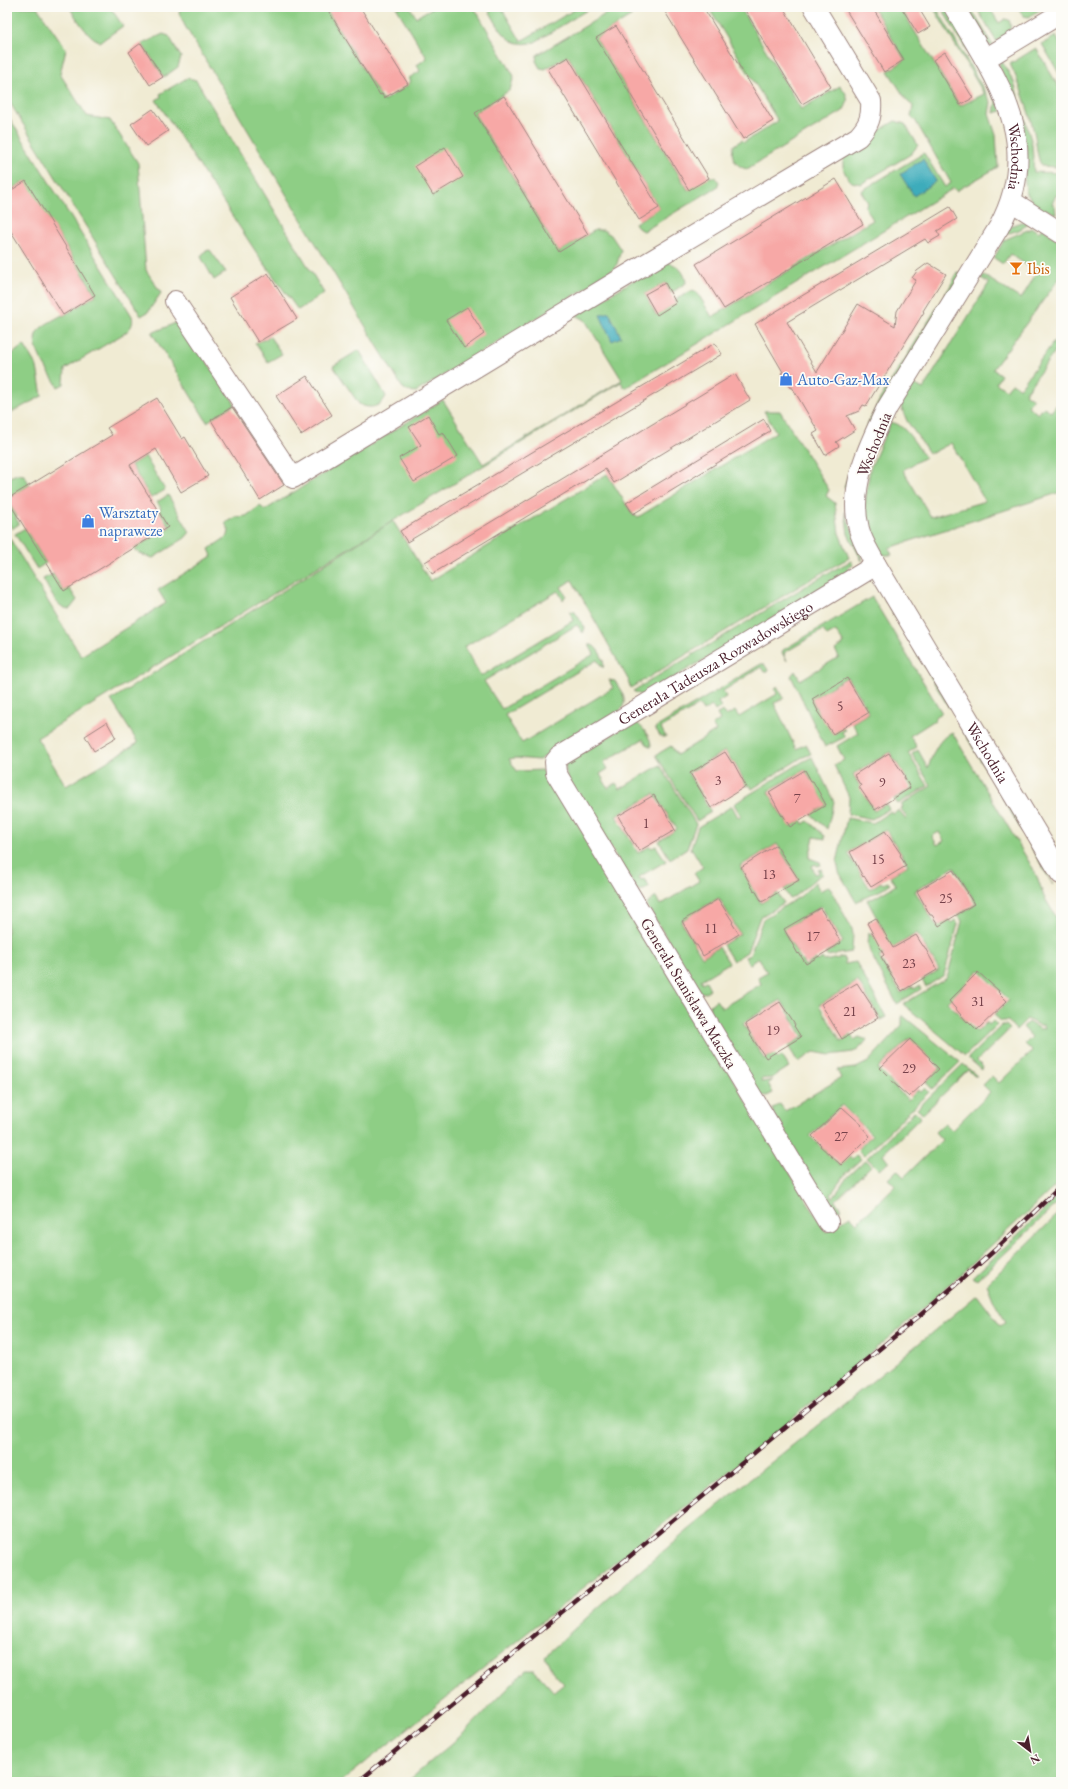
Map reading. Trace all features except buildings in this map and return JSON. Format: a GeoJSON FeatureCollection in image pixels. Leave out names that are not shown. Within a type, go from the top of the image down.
{"type":"FeatureCollection","features":[{"type":"Feature","properties":{"kind":"street"},"geometry":{"type":"LineString","coordinates":[[176,301],[293,478],[665,252],[858,137],[868,126],[872,113],[871,101],[814,7]]}},
{"type":"Feature","properties":{"kind":"street","name":"Wschodnia"},"geometry":{"type":"LineString","coordinates":[[954,7],[985,59],[1004,98],[1016,135],[1018,168],[1011,201],[1000,227],[888,408],[867,453],[859,479],[855,508],[859,530],[876,565],[1061,874]]}},
{"type":"Feature","properties":{"kind":"street"},"geometry":{"type":"LineString","coordinates":[[985,59],[1061,13]]}},
{"type":"Feature","properties":{"kind":"street"},"geometry":{"type":"LineString","coordinates":[[1011,201],[1061,234]]}},
{"type":"Feature","properties":{"kind":"street","name":"Generała Tadeusza Rozwadowskiego"},"geometry":{"type":"LineString","coordinates":[[555,762],[559,757],[876,565]]}},
{"type":"Feature","properties":{"kind":"street","name":"Generała Stanisława Maczka"},"geometry":{"type":"LineString","coordinates":[[555,762],[554,767],[560,780],[828,1222]]}},
{"type":"Feature","properties":{"kind":"green space"},"geometry":{"type":"Polygon","coordinates":[[[7,7],[37,7],[66,49],[60,74],[87,116],[110,120],[138,163],[146,270],[161,293],[148,312],[141,316],[7,98],[7,7]]]}},
{"type":"Feature","properties":{"kind":"green space"},"geometry":{"type":"Polygon","coordinates":[[[69,7],[110,7],[123,26],[100,42],[86,31],[69,7]]]}},
{"type":"Feature","properties":{"kind":"green space"},"geometry":{"type":"Polygon","coordinates":[[[181,7],[325,7],[383,101],[408,85],[411,81],[409,78],[420,71],[417,65],[427,58],[396,7],[410,7],[416,17],[434,7],[474,7],[514,76],[510,90],[474,113],[559,252],[595,230],[603,230],[611,235],[621,250],[617,264],[609,274],[416,392],[407,391],[402,387],[185,26],[179,13],[181,7]]]}},
{"type":"Feature","properties":{"kind":"green space"},"geometry":{"type":"Polygon","coordinates":[[[487,7],[501,7],[521,41],[579,7],[592,7],[535,42],[525,44],[517,43],[505,35],[487,7]]]}},
{"type":"Feature","properties":{"kind":"green space"},"geometry":{"type":"Polygon","coordinates":[[[708,7],[740,7],[801,109],[840,86],[845,92],[847,98],[847,104],[843,111],[747,169],[740,166],[733,157],[732,153],[734,145],[742,140],[744,142],[778,121],[708,7]]]}},
{"type":"Feature","properties":{"kind":"green space"},"geometry":{"type":"Polygon","coordinates":[[[873,7],[900,7],[960,106],[984,94],[933,7],[936,7],[991,102],[989,114],[996,135],[998,167],[956,191],[954,188],[625,388],[621,382],[37,738],[66,786],[138,743],[111,700],[393,521],[430,581],[607,474],[633,515],[638,517],[776,432],[764,411],[780,411],[829,490],[826,496],[835,503],[839,533],[849,558],[823,572],[631,688],[628,682],[629,681],[572,580],[561,587],[566,595],[563,600],[558,591],[464,647],[481,676],[574,620],[569,611],[575,612],[585,628],[583,633],[577,625],[484,681],[502,709],[594,654],[589,645],[592,645],[601,655],[604,665],[603,668],[597,660],[505,715],[522,743],[613,688],[609,680],[615,681],[622,692],[624,704],[622,708],[619,712],[539,760],[509,759],[517,771],[542,770],[549,777],[826,1232],[850,1216],[857,1223],[895,1186],[888,1179],[897,1170],[904,1177],[942,1140],[935,1132],[945,1123],[952,1130],[990,1092],[983,1085],[992,1076],[999,1083],[1032,1051],[1025,1044],[1032,1037],[1023,1027],[1028,1022],[1040,1029],[1044,1028],[1043,1025],[1040,1026],[1027,1019],[1016,1030],[1008,1021],[1001,1021],[994,1015],[1009,1000],[979,970],[947,1002],[977,1032],[987,1022],[989,1025],[993,1021],[997,1025],[965,1056],[903,1004],[947,978],[962,921],[958,915],[976,904],[954,867],[915,891],[937,927],[949,920],[951,923],[955,920],[958,924],[944,975],[926,987],[922,980],[939,970],[917,933],[879,957],[901,993],[912,986],[914,989],[919,986],[921,989],[897,1004],[870,952],[868,944],[869,932],[873,937],[884,931],[867,900],[874,898],[896,885],[890,876],[908,865],[886,830],[848,853],[870,889],[881,882],[883,884],[888,882],[890,885],[856,902],[839,872],[837,862],[847,818],[873,823],[891,811],[893,814],[899,810],[905,819],[907,818],[901,809],[903,807],[901,805],[931,786],[912,754],[918,750],[928,768],[934,752],[943,738],[952,732],[1032,867],[1044,897],[1061,925],[1061,1181],[926,1306],[748,1456],[341,1782],[7,1782],[7,539],[9,537],[81,656],[166,603],[158,590],[212,556],[209,549],[228,536],[229,530],[225,523],[235,517],[246,516],[260,506],[265,510],[443,400],[483,464],[622,380],[585,320],[576,315],[664,262],[679,268],[684,275],[686,283],[671,293],[665,283],[645,294],[656,315],[676,303],[675,300],[691,291],[697,292],[712,317],[873,220],[865,206],[868,203],[861,191],[924,153],[945,187],[951,183],[915,120],[911,117],[913,106],[907,101],[888,71],[905,60],[873,7]],[[939,832],[932,836],[937,845],[944,841],[939,832]]]}},
{"type":"Feature","properties":{"kind":"green space"},"geometry":{"type":"Polygon","coordinates":[[[941,7],[946,7],[978,63],[1002,111],[994,113],[996,101],[941,7]]]}},
{"type":"Feature","properties":{"kind":"green space"},"geometry":{"type":"Polygon","coordinates":[[[967,7],[970,7],[994,47],[988,45],[980,36],[967,7]]]}},
{"type":"Feature","properties":{"kind":"green space"},"geometry":{"type":"Polygon","coordinates":[[[976,7],[989,7],[999,23],[1005,19],[1009,20],[1010,28],[1008,33],[996,41],[976,7]]]}},
{"type":"Feature","properties":{"kind":"green space"},"geometry":{"type":"Polygon","coordinates":[[[1017,7],[1045,7],[1028,17],[1024,16],[1017,7]]]}},
{"type":"Feature","properties":{"kind":"green space"},"geometry":{"type":"Polygon","coordinates":[[[617,9],[632,16],[596,38],[688,190],[709,177],[715,177],[719,182],[717,187],[644,231],[639,229],[635,223],[659,208],[568,56],[545,69],[540,68],[536,61],[537,55],[612,10],[617,9]]]}},
{"type":"Feature","properties":{"kind":"green space"},"geometry":{"type":"Polygon","coordinates":[[[163,34],[169,36],[181,57],[178,67],[164,77],[142,44],[163,34]]]}},
{"type":"Feature","properties":{"kind":"green space"},"geometry":{"type":"Polygon","coordinates":[[[1056,36],[1061,45],[1061,77],[1042,44],[1056,36]]]}},
{"type":"Feature","properties":{"kind":"green space"},"geometry":{"type":"Polygon","coordinates":[[[1036,48],[1061,91],[1061,164],[1056,167],[1042,166],[1040,162],[1027,106],[1010,64],[1036,48]]]}},
{"type":"Feature","properties":{"kind":"green space"},"geometry":{"type":"Polygon","coordinates":[[[1001,60],[1014,82],[1020,105],[1015,106],[999,65],[1001,60]]]}},
{"type":"Feature","properties":{"kind":"green space"},"geometry":{"type":"Polygon","coordinates":[[[187,78],[196,80],[324,293],[298,310],[256,252],[156,100],[161,97],[160,94],[187,78]]]}},
{"type":"Feature","properties":{"kind":"green space"},"geometry":{"type":"Polygon","coordinates":[[[1023,113],[1032,143],[1034,172],[1054,173],[1059,176],[1061,197],[1056,195],[1052,204],[1055,206],[1056,214],[1045,209],[1042,212],[1033,203],[1026,192],[1018,115],[1023,113]]]}},
{"type":"Feature","properties":{"kind":"green space"},"geometry":{"type":"Polygon","coordinates":[[[7,114],[132,316],[133,321],[132,326],[125,333],[65,369],[64,384],[58,387],[41,359],[35,337],[38,331],[46,324],[62,315],[63,316],[96,295],[25,181],[7,192],[7,135],[9,133],[7,130],[7,114]]]}},
{"type":"Feature","properties":{"kind":"green space"},"geometry":{"type":"Polygon","coordinates":[[[895,121],[905,124],[918,145],[911,154],[861,184],[852,182],[848,178],[843,166],[846,153],[849,149],[895,121]]]}},
{"type":"Feature","properties":{"kind":"green space"},"geometry":{"type":"Polygon","coordinates":[[[1021,222],[1032,222],[1019,230],[1003,235],[1007,227],[1021,222]]]}},
{"type":"Feature","properties":{"kind":"green space"},"geometry":{"type":"Polygon","coordinates":[[[1032,228],[1039,232],[1042,228],[1061,242],[1061,276],[993,369],[1001,375],[996,383],[1006,390],[1012,383],[1020,388],[1061,332],[1061,343],[1025,393],[1033,399],[1028,406],[1038,414],[1044,407],[1051,412],[1061,399],[1061,411],[1057,416],[1061,420],[1061,492],[889,548],[892,555],[881,555],[870,539],[863,516],[870,469],[890,423],[895,423],[905,430],[925,457],[903,470],[931,517],[985,501],[951,443],[932,453],[929,453],[907,421],[900,404],[912,383],[923,389],[989,283],[981,278],[983,275],[1021,299],[1037,272],[1010,254],[1003,264],[994,258],[1004,240],[1032,228]]]}},
{"type":"Feature","properties":{"kind":"green space"},"geometry":{"type":"Polygon","coordinates":[[[210,250],[226,272],[214,280],[201,257],[205,251],[210,250]]]}},
{"type":"Feature","properties":{"kind":"green space"},"geometry":{"type":"Polygon","coordinates":[[[957,272],[962,274],[848,486],[844,487],[866,428],[880,399],[951,285],[957,272]]]}},
{"type":"Feature","properties":{"kind":"green space"},"geometry":{"type":"Polygon","coordinates":[[[180,321],[235,404],[207,422],[152,333],[180,321]]]}},
{"type":"Feature","properties":{"kind":"green space"},"geometry":{"type":"Polygon","coordinates":[[[270,337],[282,354],[268,362],[255,343],[270,337]]]}},
{"type":"Feature","properties":{"kind":"green space"},"geometry":{"type":"Polygon","coordinates":[[[24,345],[37,367],[42,396],[7,415],[7,358],[24,345]]]}},
{"type":"Feature","properties":{"kind":"green space"},"geometry":{"type":"Polygon","coordinates":[[[359,350],[386,396],[381,403],[371,407],[359,404],[333,366],[359,350]]]}},
{"type":"Feature","properties":{"kind":"green space"},"geometry":{"type":"Polygon","coordinates":[[[145,456],[165,490],[151,498],[131,465],[145,456]]]}},
{"type":"Feature","properties":{"kind":"green space"},"geometry":{"type":"Polygon","coordinates":[[[17,474],[24,475],[30,485],[7,499],[7,478],[17,474]]]}},
{"type":"Feature","properties":{"kind":"green space"},"geometry":{"type":"Polygon","coordinates":[[[168,495],[190,532],[185,538],[153,558],[143,555],[133,549],[170,527],[159,510],[161,508],[157,502],[168,495]]]}},
{"type":"Feature","properties":{"kind":"green space"},"geometry":{"type":"Polygon","coordinates":[[[7,500],[17,516],[16,518],[19,524],[12,529],[7,520],[7,500]]]}},
{"type":"Feature","properties":{"kind":"green space"},"geometry":{"type":"Polygon","coordinates":[[[845,512],[862,557],[862,561],[848,534],[845,512]]]}},
{"type":"Feature","properties":{"kind":"green space"},"geometry":{"type":"Polygon","coordinates":[[[25,528],[46,563],[37,569],[15,534],[25,528]]]}},
{"type":"Feature","properties":{"kind":"green space"},"geometry":{"type":"Polygon","coordinates":[[[851,561],[853,565],[848,568],[850,572],[643,696],[633,691],[824,575],[851,561]]]}},
{"type":"Feature","properties":{"kind":"green space"},"geometry":{"type":"Polygon","coordinates":[[[53,574],[64,591],[69,588],[77,600],[70,609],[61,606],[57,602],[43,579],[53,574]]]}},
{"type":"Feature","properties":{"kind":"green space"},"geometry":{"type":"Polygon","coordinates":[[[874,581],[877,582],[949,704],[949,708],[874,581]]]}},
{"type":"Feature","properties":{"kind":"green space"},"geometry":{"type":"Polygon","coordinates":[[[872,597],[942,713],[935,717],[935,720],[910,736],[917,747],[908,753],[928,786],[898,804],[894,799],[912,788],[890,752],[853,774],[874,811],[886,804],[889,809],[872,819],[848,814],[849,797],[834,765],[844,760],[837,746],[858,733],[852,723],[869,713],[855,688],[854,689],[847,677],[812,699],[817,711],[833,734],[843,728],[845,730],[842,732],[845,737],[825,747],[791,676],[795,671],[800,680],[839,657],[835,650],[844,644],[836,631],[827,636],[823,630],[784,653],[787,661],[782,653],[783,650],[872,597]]]}},
{"type":"Feature","properties":{"kind":"green space"},"geometry":{"type":"Polygon","coordinates":[[[761,664],[764,664],[768,670],[767,672],[764,672],[761,667],[723,691],[726,697],[718,702],[721,707],[715,711],[712,706],[703,711],[699,705],[661,728],[666,737],[661,737],[655,728],[761,664]]]}},
{"type":"Feature","properties":{"kind":"green space"},"geometry":{"type":"Polygon","coordinates":[[[777,686],[784,698],[774,703],[796,749],[806,744],[811,754],[801,758],[752,789],[750,785],[747,786],[734,762],[732,762],[725,751],[688,773],[711,812],[697,821],[656,755],[671,746],[677,755],[716,731],[712,725],[720,720],[717,714],[723,711],[726,716],[735,711],[739,717],[777,694],[775,689],[777,686]]]}},
{"type":"Feature","properties":{"kind":"green space"},"geometry":{"type":"Polygon","coordinates":[[[634,721],[646,732],[651,743],[651,747],[649,747],[643,739],[604,762],[608,769],[600,774],[608,788],[616,783],[620,789],[660,765],[696,824],[687,848],[670,859],[659,841],[677,829],[654,794],[616,816],[638,853],[650,846],[652,848],[656,846],[666,861],[639,877],[641,880],[644,879],[649,886],[640,890],[637,890],[567,778],[565,766],[566,763],[634,721]]]}},
{"type":"Feature","properties":{"kind":"green space"},"geometry":{"type":"Polygon","coordinates":[[[961,727],[965,729],[1027,831],[1023,833],[961,727]]]}},
{"type":"Feature","properties":{"kind":"green space"},"geometry":{"type":"Polygon","coordinates":[[[812,757],[834,802],[827,829],[811,814],[826,805],[805,770],[768,791],[790,827],[801,820],[803,824],[808,821],[825,836],[825,839],[814,837],[809,858],[820,862],[821,865],[817,866],[816,864],[812,866],[815,874],[819,873],[818,870],[821,869],[823,874],[790,899],[784,889],[799,880],[777,844],[740,866],[761,903],[777,893],[784,903],[760,917],[747,952],[733,961],[723,945],[740,934],[719,898],[681,921],[702,957],[719,947],[729,963],[701,980],[702,983],[706,981],[710,989],[705,993],[700,992],[647,906],[648,903],[656,897],[660,905],[699,881],[694,873],[703,867],[692,849],[690,850],[698,827],[732,806],[738,817],[741,816],[734,804],[812,757]]]}},
{"type":"Feature","properties":{"kind":"green space"},"geometry":{"type":"Polygon","coordinates":[[[1031,839],[1035,845],[1053,885],[1028,842],[1031,839]]]}},
{"type":"Feature","properties":{"kind":"green space"},"geometry":{"type":"Polygon","coordinates":[[[815,882],[820,891],[829,886],[852,929],[853,934],[851,952],[827,956],[825,954],[843,942],[821,906],[783,930],[805,966],[816,959],[818,961],[822,958],[824,961],[844,957],[845,964],[856,962],[886,1017],[880,1020],[858,981],[819,1005],[841,1041],[851,1035],[854,1040],[859,1037],[867,1040],[858,1050],[853,1052],[830,1055],[814,1052],[798,1062],[788,1046],[803,1037],[781,1000],[743,1023],[764,1059],[774,1054],[778,1058],[782,1056],[789,1067],[772,1078],[761,1079],[762,1082],[773,1080],[768,1083],[773,1093],[767,1096],[760,1095],[709,1011],[710,1005],[716,1000],[722,1008],[761,984],[758,977],[767,972],[759,958],[749,964],[745,957],[750,955],[763,919],[801,896],[815,882]]]}},
{"type":"Feature","properties":{"kind":"green space"},"geometry":{"type":"Polygon","coordinates":[[[902,1015],[960,1062],[932,1089],[926,1082],[940,1068],[910,1038],[878,1069],[908,1100],[918,1090],[921,1092],[925,1088],[929,1092],[864,1156],[858,1150],[872,1135],[842,1105],[810,1136],[840,1166],[850,1157],[852,1159],[856,1155],[861,1159],[846,1173],[831,1194],[833,1198],[848,1176],[865,1160],[871,1166],[835,1201],[842,1209],[837,1210],[830,1208],[773,1113],[773,1108],[780,1104],[785,1111],[841,1078],[837,1070],[856,1068],[868,1062],[902,1025],[902,1015]]]}},
{"type":"Feature","properties":{"kind":"green space"},"geometry":{"type":"Polygon","coordinates":[[[1002,1025],[1006,1025],[1010,1029],[977,1061],[983,1067],[982,1070],[968,1058],[1002,1025]]]}},
{"type":"Feature","properties":{"kind":"green space"},"geometry":{"type":"Polygon","coordinates":[[[963,1064],[977,1076],[974,1076],[968,1070],[923,1114],[917,1109],[963,1064]]]}},
{"type":"Feature","properties":{"kind":"green space"},"geometry":{"type":"Polygon","coordinates":[[[915,1111],[921,1117],[883,1154],[889,1162],[879,1170],[867,1158],[915,1111]]]}},
{"type":"Feature","properties":{"kind":"green space"},"geometry":{"type":"Polygon","coordinates":[[[1061,1192],[1061,1200],[977,1280],[973,1277],[1044,1210],[1061,1192]]]}},
{"type":"Feature","properties":{"kind":"green space"},"geometry":{"type":"Polygon","coordinates":[[[1061,1211],[1061,1782],[407,1782],[465,1732],[526,1670],[534,1670],[554,1692],[564,1684],[552,1671],[545,1656],[650,1562],[977,1295],[1000,1325],[1006,1322],[994,1302],[987,1284],[1061,1211]]]}},
{"type":"Feature","properties":{"kind":"water"},"geometry":{"type":"Polygon","coordinates":[[[923,159],[936,181],[914,196],[900,174],[923,159]]]}},
{"type":"Feature","properties":{"kind":"water"},"geometry":{"type":"Polygon","coordinates":[[[609,312],[621,337],[612,341],[600,315],[609,312]]]}},
{"type":"Feature","properties":{"kind":"railway"},"geometry":{"type":"LineString","coordinates":[[358,1782],[930,1307],[995,1250],[1061,1186]]}},
{"type":"Feature","properties":{"kind":"place","name":"Ibis"},"geometry":{"type":"Point","coordinates":[1016,268]}},
{"type":"Feature","properties":{"kind":"place","name":"Auto-Gaz-Max"},"geometry":{"type":"Point","coordinates":[786,379]}},
{"type":"Feature","properties":{"kind":"place","name":"Warsztaty naprawcze"},"geometry":{"type":"Point","coordinates":[88,521]}}]}
